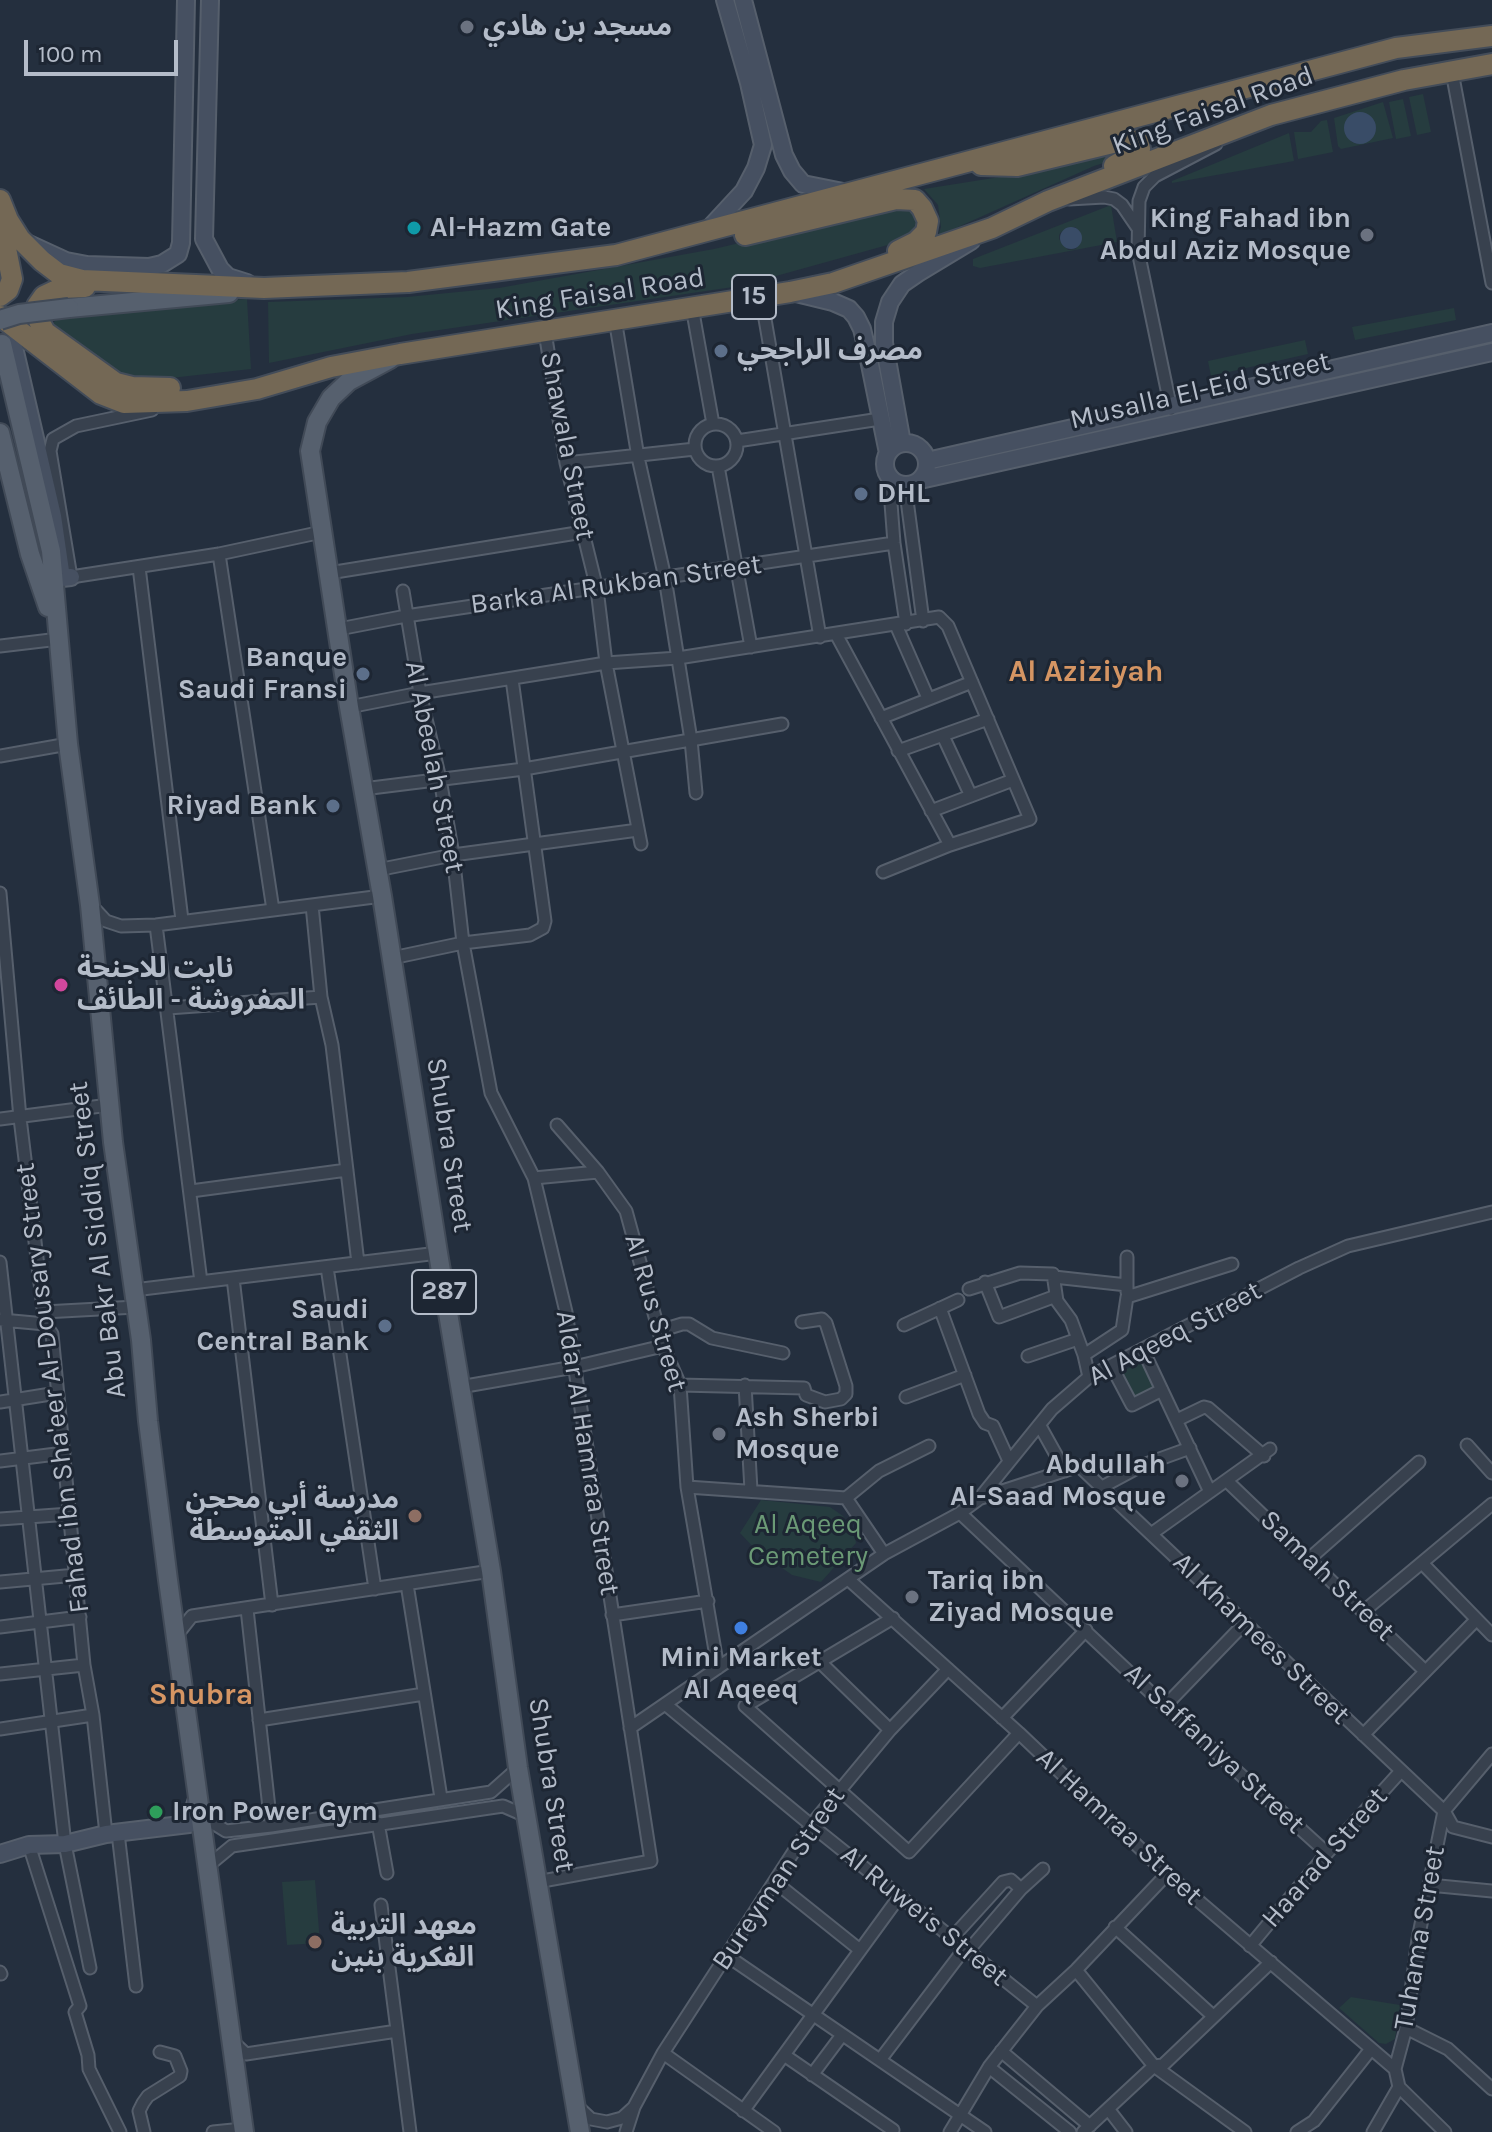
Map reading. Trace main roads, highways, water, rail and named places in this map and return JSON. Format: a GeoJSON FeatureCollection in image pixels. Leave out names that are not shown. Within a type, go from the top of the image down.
{"type":"FeatureCollection","features":[{"type":"Feature","properties":{"kind":"highway","name":"King Faisal Road"},"geometry":{"type":"LineString","coordinates":[[141,283],[264,288],[408,282],[616,255],[1396,48],[1492,36]]}},
{"type":"Feature","properties":{"kind":"highway","name":"King Faisal Road"},"geometry":{"type":"LineString","coordinates":[[6,330],[101,394],[124,403],[187,401],[253,389],[331,367],[400,354],[833,283],[992,228],[1057,198],[1281,112],[1375,86],[1492,64]]}},
{"type":"Feature","properties":{"kind":"highway"},"geometry":{"type":"LineString","coordinates":[[1281,112],[1253,111],[1250,104],[1295,79],[1325,67]]}},
{"type":"Feature","properties":{"kind":"highway"},"geometry":{"type":"LineString","coordinates":[[961,164],[1017,166],[1125,140],[1138,141],[1140,149],[1137,153],[1057,198]]}},
{"type":"Feature","properties":{"kind":"highway"},"geometry":{"type":"LineString","coordinates":[[616,255],[738,237],[896,199],[915,200],[928,221],[926,232],[916,242],[833,283]]}},
{"type":"Feature","properties":{"kind":"highway"},"geometry":{"type":"LineString","coordinates":[[0,200],[20,239],[59,274],[82,280],[141,283]]}},
{"type":"Feature","properties":{"kind":"highway"},"geometry":{"type":"LineString","coordinates":[[0,218],[12,279],[8,290],[0,296]]}},
{"type":"Feature","properties":{"kind":"highway"},"geometry":{"type":"LineString","coordinates":[[141,283],[61,288],[40,301],[37,306],[39,321],[45,332],[116,383],[155,390],[227,384],[240,384],[253,389]]}},
{"type":"Feature","properties":{"kind":"main road"},"geometry":{"type":"LineString","coordinates":[[6,330],[19,314],[264,288]]}},
{"type":"Feature","properties":{"kind":"main road","name":"Abu Bakr Al Siddiq Street"},"geometry":{"type":"LineString","coordinates":[[6,330],[51,551],[68,744],[90,905],[109,1105],[176,1636],[244,2130]]}},
{"type":"Feature","properties":{"kind":"main road","name":"Shubra Street"},"geometry":{"type":"LineString","coordinates":[[400,354],[349,381],[331,398],[317,422],[310,451],[491,1571],[518,1768],[580,2132]]}},
{"type":"Feature","properties":{"kind":"main road"},"geometry":{"type":"LineString","coordinates":[[0,433],[30,554],[59,639]]}},
{"type":"Feature","properties":{"kind":"water"},"geometry":{"type":"Polygon","coordinates":[[[1360,112],[1371,117],[1376,128],[1371,139],[1360,144],[1349,139],[1344,128],[1349,117],[1360,112]]]}},
{"type":"Feature","properties":{"kind":"water"},"geometry":{"type":"Polygon","coordinates":[[[1067,227],[1075,227],[1082,238],[1075,249],[1067,249],[1060,242],[1060,234],[1067,227]]]}},
{"type":"Feature","properties":{"kind":"place","name":"مسجد بن هادي"},"geometry":{"type":"Point","coordinates":[467,27]}},
{"type":"Feature","properties":{"kind":"place","name":"Al-Hazm Gate"},"geometry":{"type":"Point","coordinates":[414,228]}},
{"type":"Feature","properties":{"kind":"place","name":"King Fahad ibn Abdul Aziz Mosque"},"geometry":{"type":"Point","coordinates":[1367,235]}},
{"type":"Feature","properties":{"kind":"place","name":"مصرف الراجحي"},"geometry":{"type":"Point","coordinates":[721,351]}},
{"type":"Feature","properties":{"kind":"place","name":"DHL"},"geometry":{"type":"Point","coordinates":[861,494]}},
{"type":"Feature","properties":{"kind":"place","name":"Banque Saudi Fransi"},"geometry":{"type":"Point","coordinates":[363,674]}},
{"type":"Feature","properties":{"kind":"place","name":"Riyad Bank"},"geometry":{"type":"Point","coordinates":[333,806]}},
{"type":"Feature","properties":{"kind":"place","name":"نايت للاجنحة المفروشة - الطائف"},"geometry":{"type":"Point","coordinates":[61,985]}},
{"type":"Feature","properties":{"kind":"place","name":"Saudi Central Bank"},"geometry":{"type":"Point","coordinates":[385,1326]}},
{"type":"Feature","properties":{"kind":"place","name":"Ash Sherbi Mosque"},"geometry":{"type":"Point","coordinates":[719,1434]}},
{"type":"Feature","properties":{"kind":"place","name":"Abdullah Al-Saad Mosque"},"geometry":{"type":"Point","coordinates":[1182,1481]}},
{"type":"Feature","properties":{"kind":"place","name":"مدرسة أبي محجن الثقفي المتوسطة"},"geometry":{"type":"Point","coordinates":[415,1516]}},
{"type":"Feature","properties":{"kind":"place","name":"Tariq ibn Ziyad Mosque"},"geometry":{"type":"Point","coordinates":[912,1597]}},
{"type":"Feature","properties":{"kind":"place","name":"Mini Market Al Aqeeq"},"geometry":{"type":"Point","coordinates":[741,1628]}},
{"type":"Feature","properties":{"kind":"place","name":"Iron Power Gym"},"geometry":{"type":"Point","coordinates":[156,1812]}},
{"type":"Feature","properties":{"kind":"place","name":"معهد التربية الفكرية بنين"},"geometry":{"type":"Point","coordinates":[315,1942]}},
{"type":"Feature","properties":{"kind":"district","name":"Al Aziziyah"},"geometry":{"type":"Point","coordinates":[1086,672]}},
{"type":"Feature","properties":{"kind":"district","name":"Shubra"},"geometry":{"type":"Point","coordinates":[201,1695]}},
{"type":"Feature","properties":{"kind":"park label","name":"Al Aqeeq Cemetery"},"geometry":{"type":"Point","coordinates":[808,1541]}}]}
